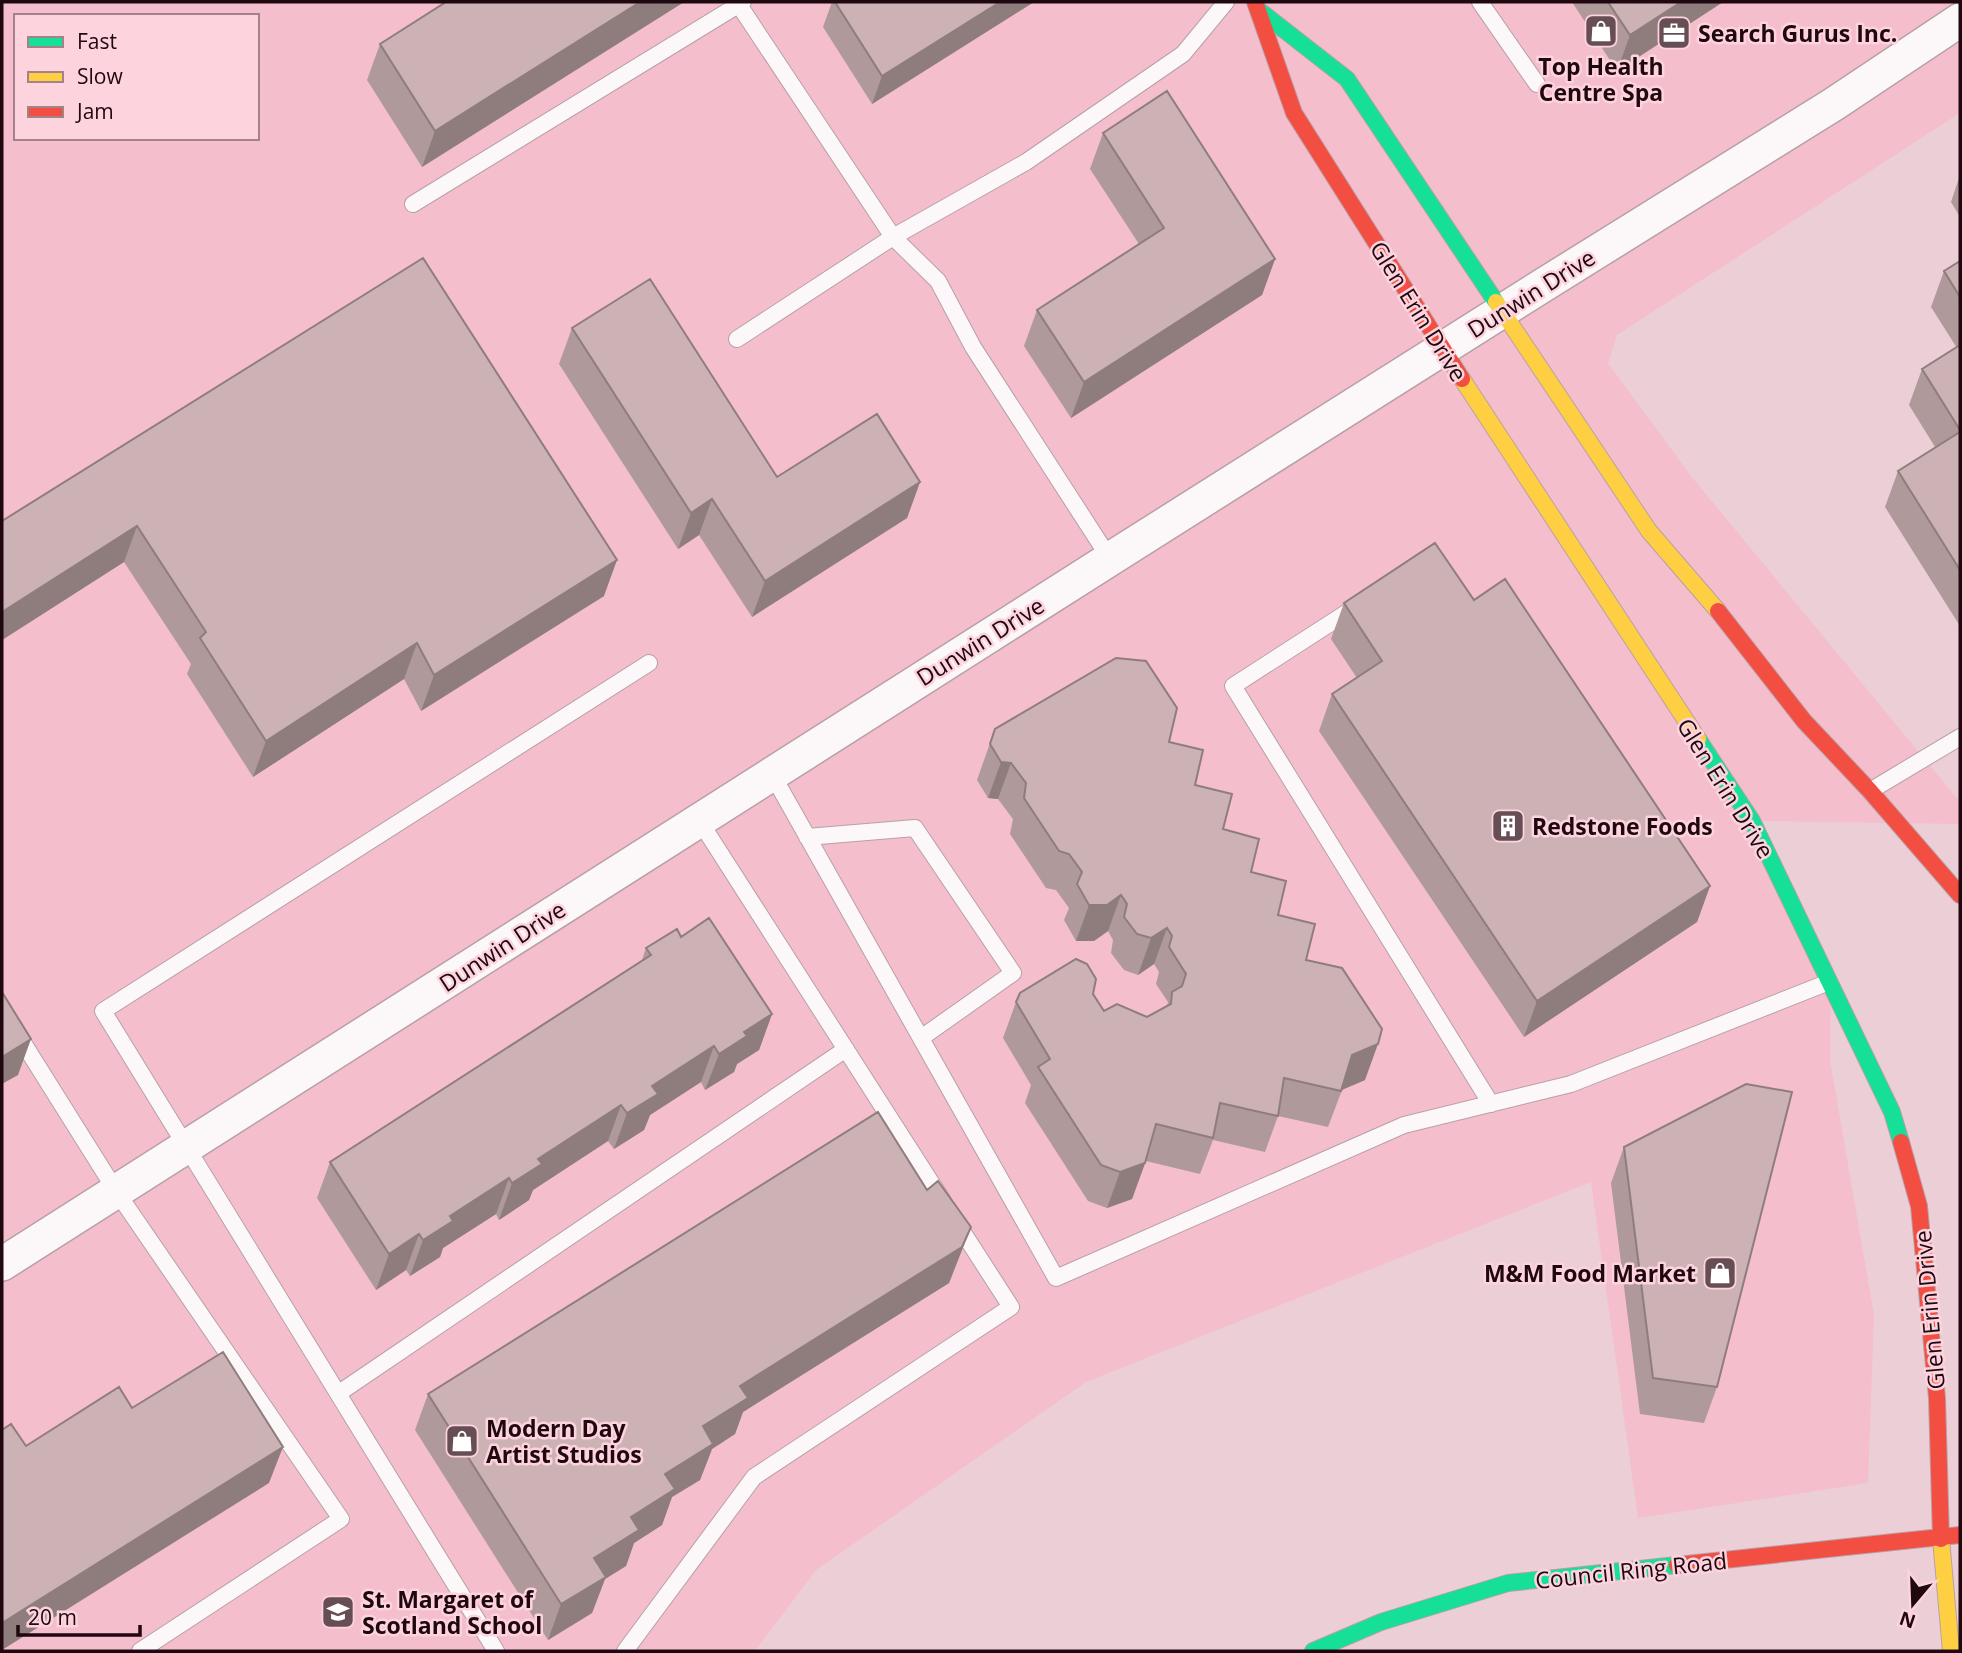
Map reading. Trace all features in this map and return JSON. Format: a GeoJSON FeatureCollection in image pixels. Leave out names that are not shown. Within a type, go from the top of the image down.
{"type":"FeatureCollection","features":[{"type":"Feature","properties":{"kind":"street","name":"Glen Erin Drive"},"geometry":{"type":"LineString","coordinates":[[1258,6],[1346,79],[1649,531],[1724,618],[1804,721],[1870,790],[1960,895]]}},
{"type":"Feature","properties":{"kind":"street","name":"Glen Erin Drive"},"geometry":{"type":"LineString","coordinates":[[1258,6],[1294,113],[1530,485],[1752,821],[1892,1112],[1919,1206],[1937,1398],[1941,1537],[1951,1651]]}},
{"type":"Feature","properties":{"kind":"street","name":"Dunwin Drive"},"geometry":{"type":"LineString","coordinates":[[2,1264],[1443,348],[1834,104],[1960,20]]}},
{"type":"Feature","properties":{"kind":"street","name":"Council Ring Road"},"geometry":{"type":"LineString","coordinates":[[1313,1651],[1381,1622],[1508,1583],[1960,1535]]}},
{"type":"Feature","properties":{"kind":"lane"},"geometry":{"type":"LineString","coordinates":[[737,339],[893,237],[1026,162],[1182,54],[1226,2]]}},
{"type":"Feature","properties":{"kind":"lane"},"geometry":{"type":"LineString","coordinates":[[1480,2],[1536,84]]}},
{"type":"Feature","properties":{"kind":"lane"},"geometry":{"type":"LineString","coordinates":[[413,204],[741,3],[893,237],[938,281],[973,347],[1110,559]]}},
{"type":"Feature","properties":{"kind":"lane"},"geometry":{"type":"LineString","coordinates":[[1371,597],[1233,687],[1491,1104]]}},
{"type":"Feature","properties":{"kind":"lane"},"geometry":{"type":"LineString","coordinates":[[496,1651],[103,1011],[649,663]]}},
{"type":"Feature","properties":{"kind":"lane"},"geometry":{"type":"LineString","coordinates":[[1870,790],[1960,737]]}},
{"type":"Feature","properties":{"kind":"lane"},"geometry":{"type":"LineString","coordinates":[[772,774],[1056,1278],[1405,1125],[1571,1084],[1831,981]]}},
{"type":"Feature","properties":{"kind":"lane"},"geometry":{"type":"LineString","coordinates":[[625,1651],[754,1477],[1010,1307],[699,820]]}},
{"type":"Feature","properties":{"kind":"lane"},"geometry":{"type":"LineString","coordinates":[[807,837],[915,828],[1013,972],[921,1038]]}},
{"type":"Feature","properties":{"kind":"lane"},"geometry":{"type":"LineString","coordinates":[[2,1009],[116,1191],[341,1519],[140,1651]]}},
{"type":"Feature","properties":{"kind":"lane"},"geometry":{"type":"LineString","coordinates":[[339,1393],[846,1049]]}},
{"type":"Feature","properties":{"kind":"shaded area"},"geometry":{"type":"Polygon","coordinates":[[[2,2],[1960,2],[1960,113],[1617,335],[1608,363],[1691,476],[1960,802],[1960,824],[1753,821],[1831,981],[1830,1060],[1874,1315],[1868,1483],[1638,1518],[1591,1182],[1086,1382],[816,1570],[755,1651],[2,1651],[2,2]]]}},
{"type":"Feature","properties":{"kind":"building"},"geometry":{"type":"Polygon","coordinates":[[[446,2],[640,2],[435,131],[380,44],[446,2]]]}},
{"type":"Feature","properties":{"kind":"building"},"geometry":{"type":"Polygon","coordinates":[[[835,2],[1000,2],[882,76],[835,2]]]}},
{"type":"Feature","properties":{"kind":"building"},"geometry":{"type":"Polygon","coordinates":[[[1608,2],[1681,2],[1630,35],[1608,2]]]}},
{"type":"Feature","properties":{"kind":"building"},"geometry":{"type":"Polygon","coordinates":[[[1167,91],[1275,259],[1084,382],[1037,310],[1164,228],[1103,133],[1167,91]]]}},
{"type":"Feature","properties":{"kind":"building"},"geometry":{"type":"Polygon","coordinates":[[[423,258],[617,560],[434,675],[417,643],[266,741],[200,638],[206,632],[137,526],[2,612],[2,521],[423,258]]]}},
{"type":"Feature","properties":{"kind":"building"},"geometry":{"type":"Polygon","coordinates":[[[1960,261],[1960,297],[1944,271],[1960,261]]]}},
{"type":"Feature","properties":{"kind":"building"},"geometry":{"type":"Polygon","coordinates":[[[650,279],[777,477],[877,414],[920,482],[765,581],[712,499],[691,513],[572,328],[650,279]]]}},
{"type":"Feature","properties":{"kind":"building"},"geometry":{"type":"Polygon","coordinates":[[[1960,345],[1960,430],[1922,369],[1960,345]]]}},
{"type":"Feature","properties":{"kind":"building"},"geometry":{"type":"Polygon","coordinates":[[[1960,432],[1960,570],[1898,471],[1960,432]]]}},
{"type":"Feature","properties":{"kind":"building","name":"Redstone Foods"},"geometry":{"type":"Polygon","coordinates":[[[1435,543],[1474,600],[1505,579],[1710,886],[1537,1001],[1332,694],[1382,661],[1344,603],[1435,543]]]}},
{"type":"Feature","properties":{"kind":"building"},"geometry":{"type":"Polygon","coordinates":[[[1116,658],[1146,661],[1177,708],[1169,742],[1203,750],[1195,785],[1232,794],[1223,829],[1259,839],[1251,872],[1286,881],[1278,915],[1315,924],[1306,960],[1342,968],[1382,1029],[1378,1044],[1352,1055],[1341,1091],[1284,1078],[1278,1116],[1220,1103],[1213,1138],[1156,1124],[1145,1163],[1120,1172],[1101,1165],[1038,1067],[1050,1059],[1016,1002],[1020,993],[1076,959],[1087,964],[1096,979],[1093,994],[1104,1011],[1117,1004],[1147,1017],[1171,1004],[1172,992],[1182,986],[1186,974],[1169,947],[1172,936],[1167,928],[1151,938],[1137,934],[1124,917],[1127,904],[1121,895],[1107,905],[1089,905],[1077,884],[1082,872],[1069,854],[1059,851],[1024,798],[1026,783],[1011,763],[1001,762],[990,744],[995,729],[1116,658]]]}},
{"type":"Feature","properties":{"kind":"building"},"geometry":{"type":"Polygon","coordinates":[[[709,918],[772,1014],[744,1032],[747,1036],[719,1054],[714,1046],[652,1086],[658,1094],[627,1113],[621,1105],[538,1159],[542,1164],[512,1183],[509,1178],[450,1216],[453,1221],[423,1240],[419,1234],[389,1254],[330,1162],[651,955],[646,948],[677,929],[681,937],[709,918]]]}},
{"type":"Feature","properties":{"kind":"building"},"geometry":{"type":"Polygon","coordinates":[[[2,992],[31,1039],[2,1057],[2,992]]]}},
{"type":"Feature","properties":{"kind":"building"},"geometry":{"type":"Polygon","coordinates":[[[1746,1084],[1792,1092],[1717,1387],[1653,1378],[1624,1147],[1746,1084]]]}},
{"type":"Feature","properties":{"kind":"building"},"geometry":{"type":"Polygon","coordinates":[[[878,1112],[927,1190],[938,1181],[971,1227],[962,1247],[740,1386],[748,1398],[703,1426],[713,1444],[665,1474],[675,1489],[631,1517],[639,1530],[594,1558],[606,1577],[561,1604],[428,1394],[878,1112]]]}},
{"type":"Feature","properties":{"kind":"building"},"geometry":{"type":"Polygon","coordinates":[[[223,1352],[283,1447],[2,1623],[2,1430],[11,1424],[26,1446],[119,1387],[132,1408],[223,1352]]]}},
{"type":"Feature","properties":{"kind":"traffic: fast"},"geometry":{"type":"LineString","coordinates":[[1260,11],[1347,79],[1496,302]]}},
{"type":"Feature","properties":{"kind":"traffic: fast"},"geometry":{"type":"LineString","coordinates":[[1698,739],[1752,821],[1892,1112],[1901,1142]]}},
{"type":"Feature","properties":{"kind":"traffic: fast"},"geometry":{"type":"LineString","coordinates":[[1313,1651],[1381,1622],[1508,1583],[1677,1565]]}},
{"type":"Feature","properties":{"kind":"traffic: slow"},"geometry":{"type":"LineString","coordinates":[[1496,302],[1649,531],[1718,611]]}},
{"type":"Feature","properties":{"kind":"traffic: slow"},"geometry":{"type":"LineString","coordinates":[[1462,379],[1698,739]]}},
{"type":"Feature","properties":{"kind":"traffic: slow"},"geometry":{"type":"LineString","coordinates":[[1941,1539],[1951,1651]]}},
{"type":"Feature","properties":{"kind":"traffic: jam"},"geometry":{"type":"LineString","coordinates":[[1255,2],[1294,113],[1462,379]]}},
{"type":"Feature","properties":{"kind":"traffic: jam"},"geometry":{"type":"LineString","coordinates":[[1718,611],[1804,721],[1870,791],[1960,895]]}},
{"type":"Feature","properties":{"kind":"traffic: jam"},"geometry":{"type":"LineString","coordinates":[[1901,1142],[1919,1206],[1937,1398],[1941,1539]]}},
{"type":"Feature","properties":{"kind":"traffic: jam"},"geometry":{"type":"LineString","coordinates":[[1677,1565],[1960,1535]]}},
{"type":"Feature","properties":{"kind":"place","name":"Top Health Centre Spa"},"geometry":{"type":"Point","coordinates":[1601,31]}},
{"type":"Feature","properties":{"kind":"place","name":"Search Gurus Inc."},"geometry":{"type":"Point","coordinates":[1674,33]}},
{"type":"Feature","properties":{"kind":"place","name":"Redstone Foods"},"geometry":{"type":"Point","coordinates":[1508,826]}},
{"type":"Feature","properties":{"kind":"place","name":"M&M Food Market"},"geometry":{"type":"Point","coordinates":[1720,1273]}},
{"type":"Feature","properties":{"kind":"place","name":"Modern Day Artist Studios"},"geometry":{"type":"Point","coordinates":[462,1441]}},
{"type":"Feature","properties":{"kind":"place","name":"St. Margaret of Scotland School"},"geometry":{"type":"Point","coordinates":[338,1612]}}]}
